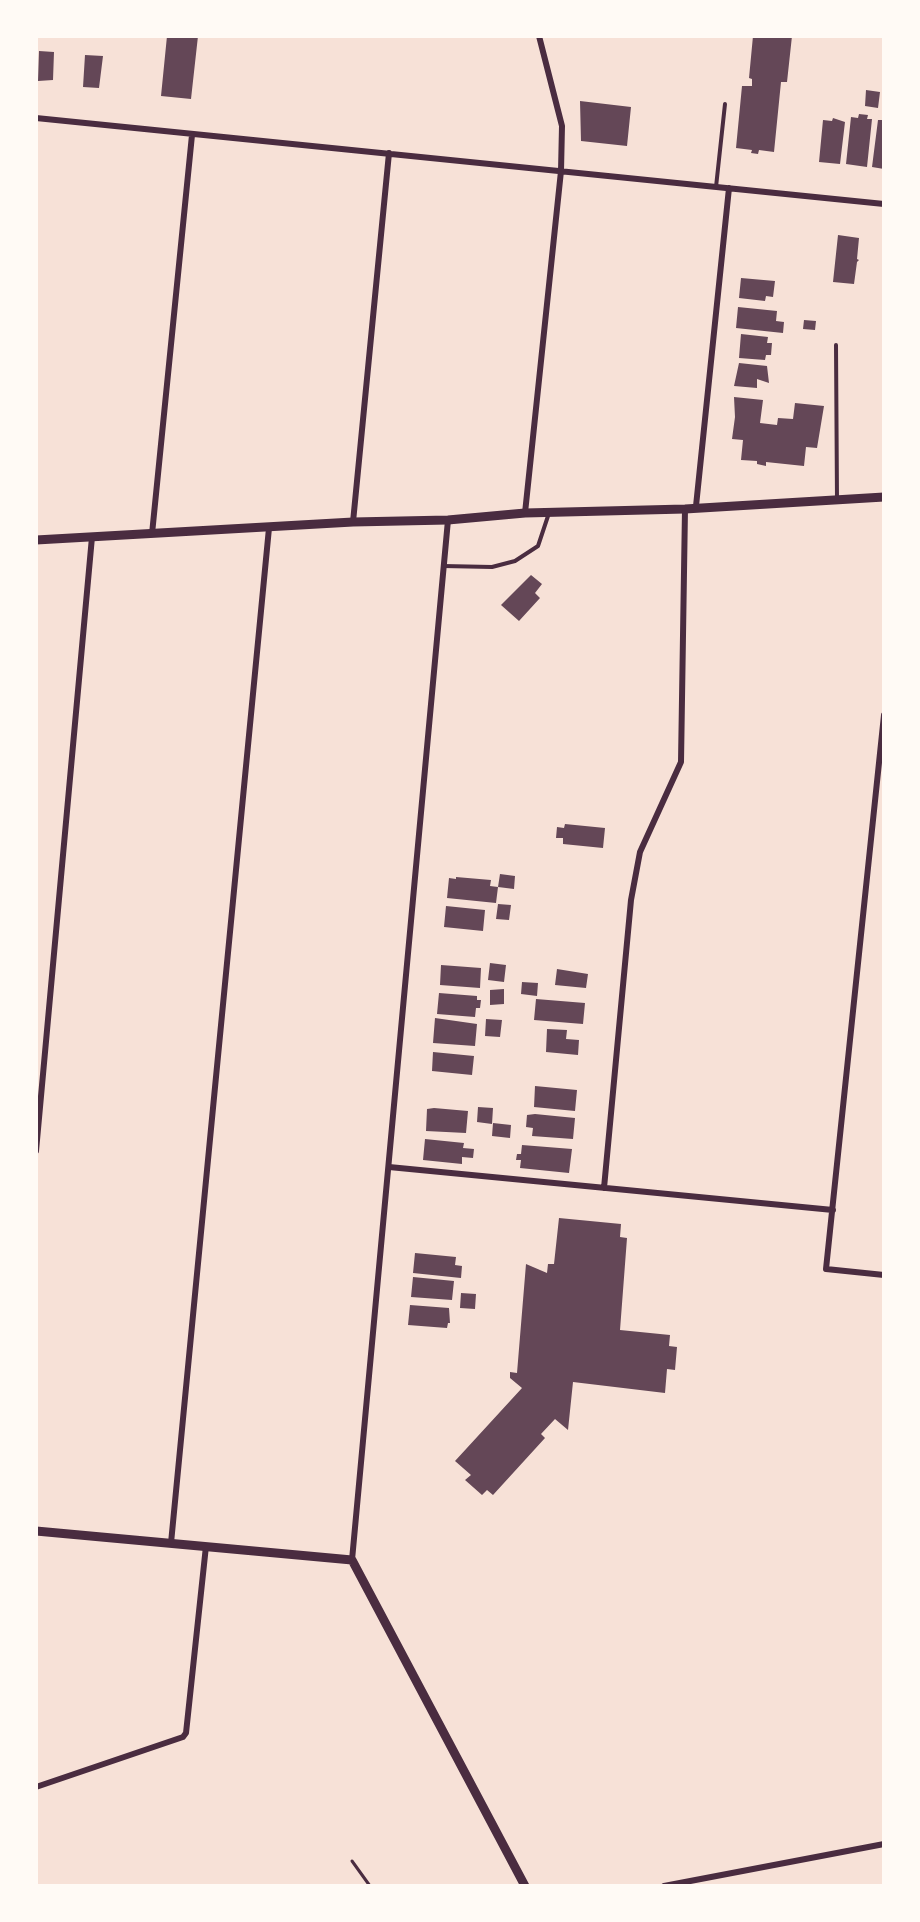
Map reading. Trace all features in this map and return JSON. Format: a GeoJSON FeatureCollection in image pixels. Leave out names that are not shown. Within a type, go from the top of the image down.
{"type":"FeatureCollection","features":[{"type":"Feature","properties":{"kind":"street"},"geometry":{"type":"LineString","coordinates":[[525,513],[561,171],[562,126],[539,36]]}},
{"type":"Feature","properties":{"kind":"street"},"geometry":{"type":"LineString","coordinates":[[36,118],[884,204]]}},
{"type":"Feature","properties":{"kind":"street"},"geometry":{"type":"LineString","coordinates":[[152,534],[192,135]]}},
{"type":"Feature","properties":{"kind":"street"},"geometry":{"type":"LineString","coordinates":[[353,522],[389,153]]}},
{"type":"Feature","properties":{"kind":"street"},"geometry":{"type":"LineString","coordinates":[[696,506],[729,188]]}},
{"type":"Feature","properties":{"kind":"street"},"geometry":{"type":"LineString","coordinates":[[36,540],[353,522],[448,520],[525,513],[685,508],[884,497]]}},
{"type":"Feature","properties":{"kind":"street"},"geometry":{"type":"LineString","coordinates":[[604,1188],[631,900],[640,852],[681,762],[685,508]]}},
{"type":"Feature","properties":{"kind":"street"},"geometry":{"type":"LineString","coordinates":[[448,520],[352,1560],[525,1886]]}},
{"type":"Feature","properties":{"kind":"street"},"geometry":{"type":"LineString","coordinates":[[171,1543],[268,528]]}},
{"type":"Feature","properties":{"kind":"street"},"geometry":{"type":"LineString","coordinates":[[36,1151],[92,537]]}},
{"type":"Feature","properties":{"kind":"street"},"geometry":{"type":"LineString","coordinates":[[884,715],[826,1269],[884,1275]]}},
{"type":"Feature","properties":{"kind":"street"},"geometry":{"type":"LineString","coordinates":[[389,1167],[832,1210]]}},
{"type":"Feature","properties":{"kind":"street"},"geometry":{"type":"LineString","coordinates":[[36,1531],[352,1560]]}},
{"type":"Feature","properties":{"kind":"street"},"geometry":{"type":"LineString","coordinates":[[36,1787],[183,1737],[186,1732],[206,1546]]}},
{"type":"Feature","properties":{"kind":"street"},"geometry":{"type":"LineString","coordinates":[[664,1886],[884,1844]]}},
{"type":"Feature","properties":{"kind":"lane"},"geometry":{"type":"LineString","coordinates":[[716,186],[725,104]]}},
{"type":"Feature","properties":{"kind":"lane"},"geometry":{"type":"LineString","coordinates":[[836,345],[837,500]]}},
{"type":"Feature","properties":{"kind":"lane"},"geometry":{"type":"LineString","coordinates":[[443,566],[492,567],[515,561],[538,546],[549,513]]}},
{"type":"Feature","properties":{"kind":"path"},"geometry":{"type":"LineString","coordinates":[[352,1862],[370,1886]]}},
{"type":"Feature","properties":{"kind":"building"},"geometry":{"type":"Polygon","coordinates":[[[167,36],[198,36],[191,99],[161,96],[167,36]]]}},
{"type":"Feature","properties":{"kind":"building"},"geometry":{"type":"Polygon","coordinates":[[[753,36],[792,36],[787,82],[781,82],[774,152],[759,150],[758,154],[751,153],[752,150],[736,148],[742,86],[752,86],[752,79],[749,78],[753,36]]]}},
{"type":"Feature","properties":{"kind":"building"},"geometry":{"type":"Polygon","coordinates":[[[39,51],[54,52],[53,80],[38,81],[39,51]]]}},
{"type":"Feature","properties":{"kind":"building"},"geometry":{"type":"Polygon","coordinates":[[[85,55],[103,56],[99,88],[83,87],[85,55]]]}},
{"type":"Feature","properties":{"kind":"building"},"geometry":{"type":"Polygon","coordinates":[[[866,90],[880,92],[878,108],[865,106],[866,90]]]}},
{"type":"Feature","properties":{"kind":"building"},"geometry":{"type":"Polygon","coordinates":[[[580,101],[631,107],[627,146],[581,141],[580,101]]]}},
{"type":"Feature","properties":{"kind":"building"},"geometry":{"type":"Polygon","coordinates":[[[859,114],[868,115],[867,119],[872,119],[867,167],[846,164],[851,117],[858,118],[859,114]]]}},
{"type":"Feature","properties":{"kind":"building"},"geometry":{"type":"Polygon","coordinates":[[[833,118],[845,122],[840,164],[819,162],[823,120],[832,121],[833,118]]]}},
{"type":"Feature","properties":{"kind":"building"},"geometry":{"type":"Polygon","coordinates":[[[878,120],[884,120],[884,169],[872,167],[878,120]]]}},
{"type":"Feature","properties":{"kind":"building"},"geometry":{"type":"Polygon","coordinates":[[[838,235],[859,238],[857,259],[859,260],[854,284],[833,282],[838,235]]]}},
{"type":"Feature","properties":{"kind":"building"},"geometry":{"type":"Polygon","coordinates":[[[741,278],[775,281],[773,297],[766,296],[765,301],[739,298],[741,278]]]}},
{"type":"Feature","properties":{"kind":"building"},"geometry":{"type":"Polygon","coordinates":[[[738,307],[777,311],[776,321],[784,322],[783,333],[736,328],[738,307]]]}},
{"type":"Feature","properties":{"kind":"building"},"geometry":{"type":"Polygon","coordinates":[[[804,320],[816,321],[815,330],[803,329],[804,320]]]}},
{"type":"Feature","properties":{"kind":"building"},"geometry":{"type":"Polygon","coordinates":[[[741,334],[768,337],[767,343],[772,343],[771,355],[766,355],[765,360],[739,358],[741,334]]]}},
{"type":"Feature","properties":{"kind":"building"},"geometry":{"type":"Polygon","coordinates":[[[739,363],[767,366],[769,383],[757,379],[757,388],[734,386],[739,363]]]}},
{"type":"Feature","properties":{"kind":"building"},"geometry":{"type":"Polygon","coordinates":[[[734,397],[763,400],[760,423],[777,425],[778,418],[793,419],[795,403],[824,406],[817,448],[806,447],[804,466],[766,462],[766,466],[757,464],[757,461],[741,460],[743,440],[732,439],[735,417],[734,397]]]}},
{"type":"Feature","properties":{"kind":"building"},"geometry":{"type":"Polygon","coordinates":[[[531,575],[542,584],[535,593],[540,598],[519,621],[501,605],[531,575]]]}},
{"type":"Feature","properties":{"kind":"building"},"geometry":{"type":"Polygon","coordinates":[[[565,824],[605,828],[603,848],[563,844],[563,838],[556,838],[557,827],[564,828],[565,824]]]}},
{"type":"Feature","properties":{"kind":"building"},"geometry":{"type":"Polygon","coordinates":[[[500,874],[515,876],[514,889],[498,887],[500,874]]]}},
{"type":"Feature","properties":{"kind":"building"},"geometry":{"type":"Polygon","coordinates":[[[456,877],[491,880],[490,886],[498,887],[496,903],[447,898],[449,878],[456,879],[456,877]]]}},
{"type":"Feature","properties":{"kind":"building"},"geometry":{"type":"Polygon","coordinates":[[[498,904],[511,905],[509,920],[496,919],[498,904]]]}},
{"type":"Feature","properties":{"kind":"building"},"geometry":{"type":"Polygon","coordinates":[[[446,906],[485,910],[483,931],[444,927],[446,906]]]}},
{"type":"Feature","properties":{"kind":"building"},"geometry":{"type":"Polygon","coordinates":[[[490,963],[506,965],[504,982],[488,980],[490,963]]]}},
{"type":"Feature","properties":{"kind":"building"},"geometry":{"type":"Polygon","coordinates":[[[441,965],[481,968],[480,988],[440,985],[441,965]]]}},
{"type":"Feature","properties":{"kind":"building"},"geometry":{"type":"Polygon","coordinates":[[[557,969],[588,974],[586,988],[555,985],[557,969]]]}},
{"type":"Feature","properties":{"kind":"building"},"geometry":{"type":"Polygon","coordinates":[[[522,982],[538,983],[537,996],[521,994],[522,982]]]}},
{"type":"Feature","properties":{"kind":"building"},"geometry":{"type":"Polygon","coordinates":[[[504,989],[504,1004],[490,1005],[490,990],[504,989]]]}},
{"type":"Feature","properties":{"kind":"building"},"geometry":{"type":"Polygon","coordinates":[[[439,993],[477,996],[477,1000],[481,1000],[480,1008],[476,1008],[475,1017],[437,1014],[439,993]]]}},
{"type":"Feature","properties":{"kind":"building"},"geometry":{"type":"Polygon","coordinates":[[[536,999],[585,1003],[583,1024],[534,1020],[536,999]]]}},
{"type":"Feature","properties":{"kind":"building"},"geometry":{"type":"Polygon","coordinates":[[[435,1018],[477,1024],[475,1046],[433,1043],[435,1018]]]}},
{"type":"Feature","properties":{"kind":"building"},"geometry":{"type":"Polygon","coordinates":[[[486,1019],[502,1020],[500,1037],[485,1036],[486,1019]]]}},
{"type":"Feature","properties":{"kind":"building"},"geometry":{"type":"Polygon","coordinates":[[[547,1029],[567,1030],[566,1039],[579,1040],[578,1055],[546,1052],[547,1029]]]}},
{"type":"Feature","properties":{"kind":"building"},"geometry":{"type":"Polygon","coordinates":[[[433,1052],[474,1056],[472,1075],[432,1071],[433,1052]]]}},
{"type":"Feature","properties":{"kind":"building"},"geometry":{"type":"Polygon","coordinates":[[[535,1086],[577,1090],[575,1111],[534,1107],[535,1086]]]}},
{"type":"Feature","properties":{"kind":"building"},"geometry":{"type":"Polygon","coordinates":[[[478,1107],[493,1108],[492,1124],[477,1122],[478,1107]]]}},
{"type":"Feature","properties":{"kind":"building"},"geometry":{"type":"Polygon","coordinates":[[[427,1109],[468,1111],[466,1133],[426,1131],[427,1109]]]}},
{"type":"Feature","properties":{"kind":"building"},"geometry":{"type":"Polygon","coordinates":[[[527,1115],[575,1118],[573,1139],[532,1136],[533,1128],[526,1127],[527,1115]]]}},
{"type":"Feature","properties":{"kind":"building"},"geometry":{"type":"Polygon","coordinates":[[[493,1123],[511,1125],[510,1138],[492,1136],[493,1123]]]}},
{"type":"Feature","properties":{"kind":"building"},"geometry":{"type":"Polygon","coordinates":[[[425,1139],[464,1143],[463,1148],[474,1149],[473,1158],[462,1157],[462,1164],[423,1160],[425,1139]]]}},
{"type":"Feature","properties":{"kind":"building"},"geometry":{"type":"Polygon","coordinates":[[[522,1145],[572,1149],[569,1173],[520,1168],[521,1160],[516,1160],[517,1154],[521,1154],[522,1145]]]}},
{"type":"Feature","properties":{"kind":"building"},"geometry":{"type":"Polygon","coordinates":[[[559,1218],[621,1224],[620,1237],[627,1238],[620,1330],[670,1335],[669,1346],[677,1347],[675,1370],[667,1369],[665,1393],[573,1382],[568,1430],[555,1419],[541,1434],[545,1438],[493,1495],[487,1490],[482,1495],[465,1480],[471,1475],[455,1461],[522,1388],[510,1378],[510,1372],[517,1373],[526,1264],[547,1273],[548,1264],[554,1264],[559,1218]]]}},
{"type":"Feature","properties":{"kind":"building"},"geometry":{"type":"Polygon","coordinates":[[[415,1253],[456,1257],[455,1265],[462,1266],[461,1278],[413,1273],[415,1253]]]}},
{"type":"Feature","properties":{"kind":"building"},"geometry":{"type":"Polygon","coordinates":[[[413,1277],[454,1281],[452,1300],[411,1297],[413,1277]]]}},
{"type":"Feature","properties":{"kind":"building"},"geometry":{"type":"Polygon","coordinates":[[[461,1293],[476,1294],[475,1309],[460,1308],[461,1293]]]}},
{"type":"Feature","properties":{"kind":"building"},"geometry":{"type":"Polygon","coordinates":[[[410,1305],[449,1308],[450,1323],[447,1328],[408,1325],[410,1305]]]}}]}
